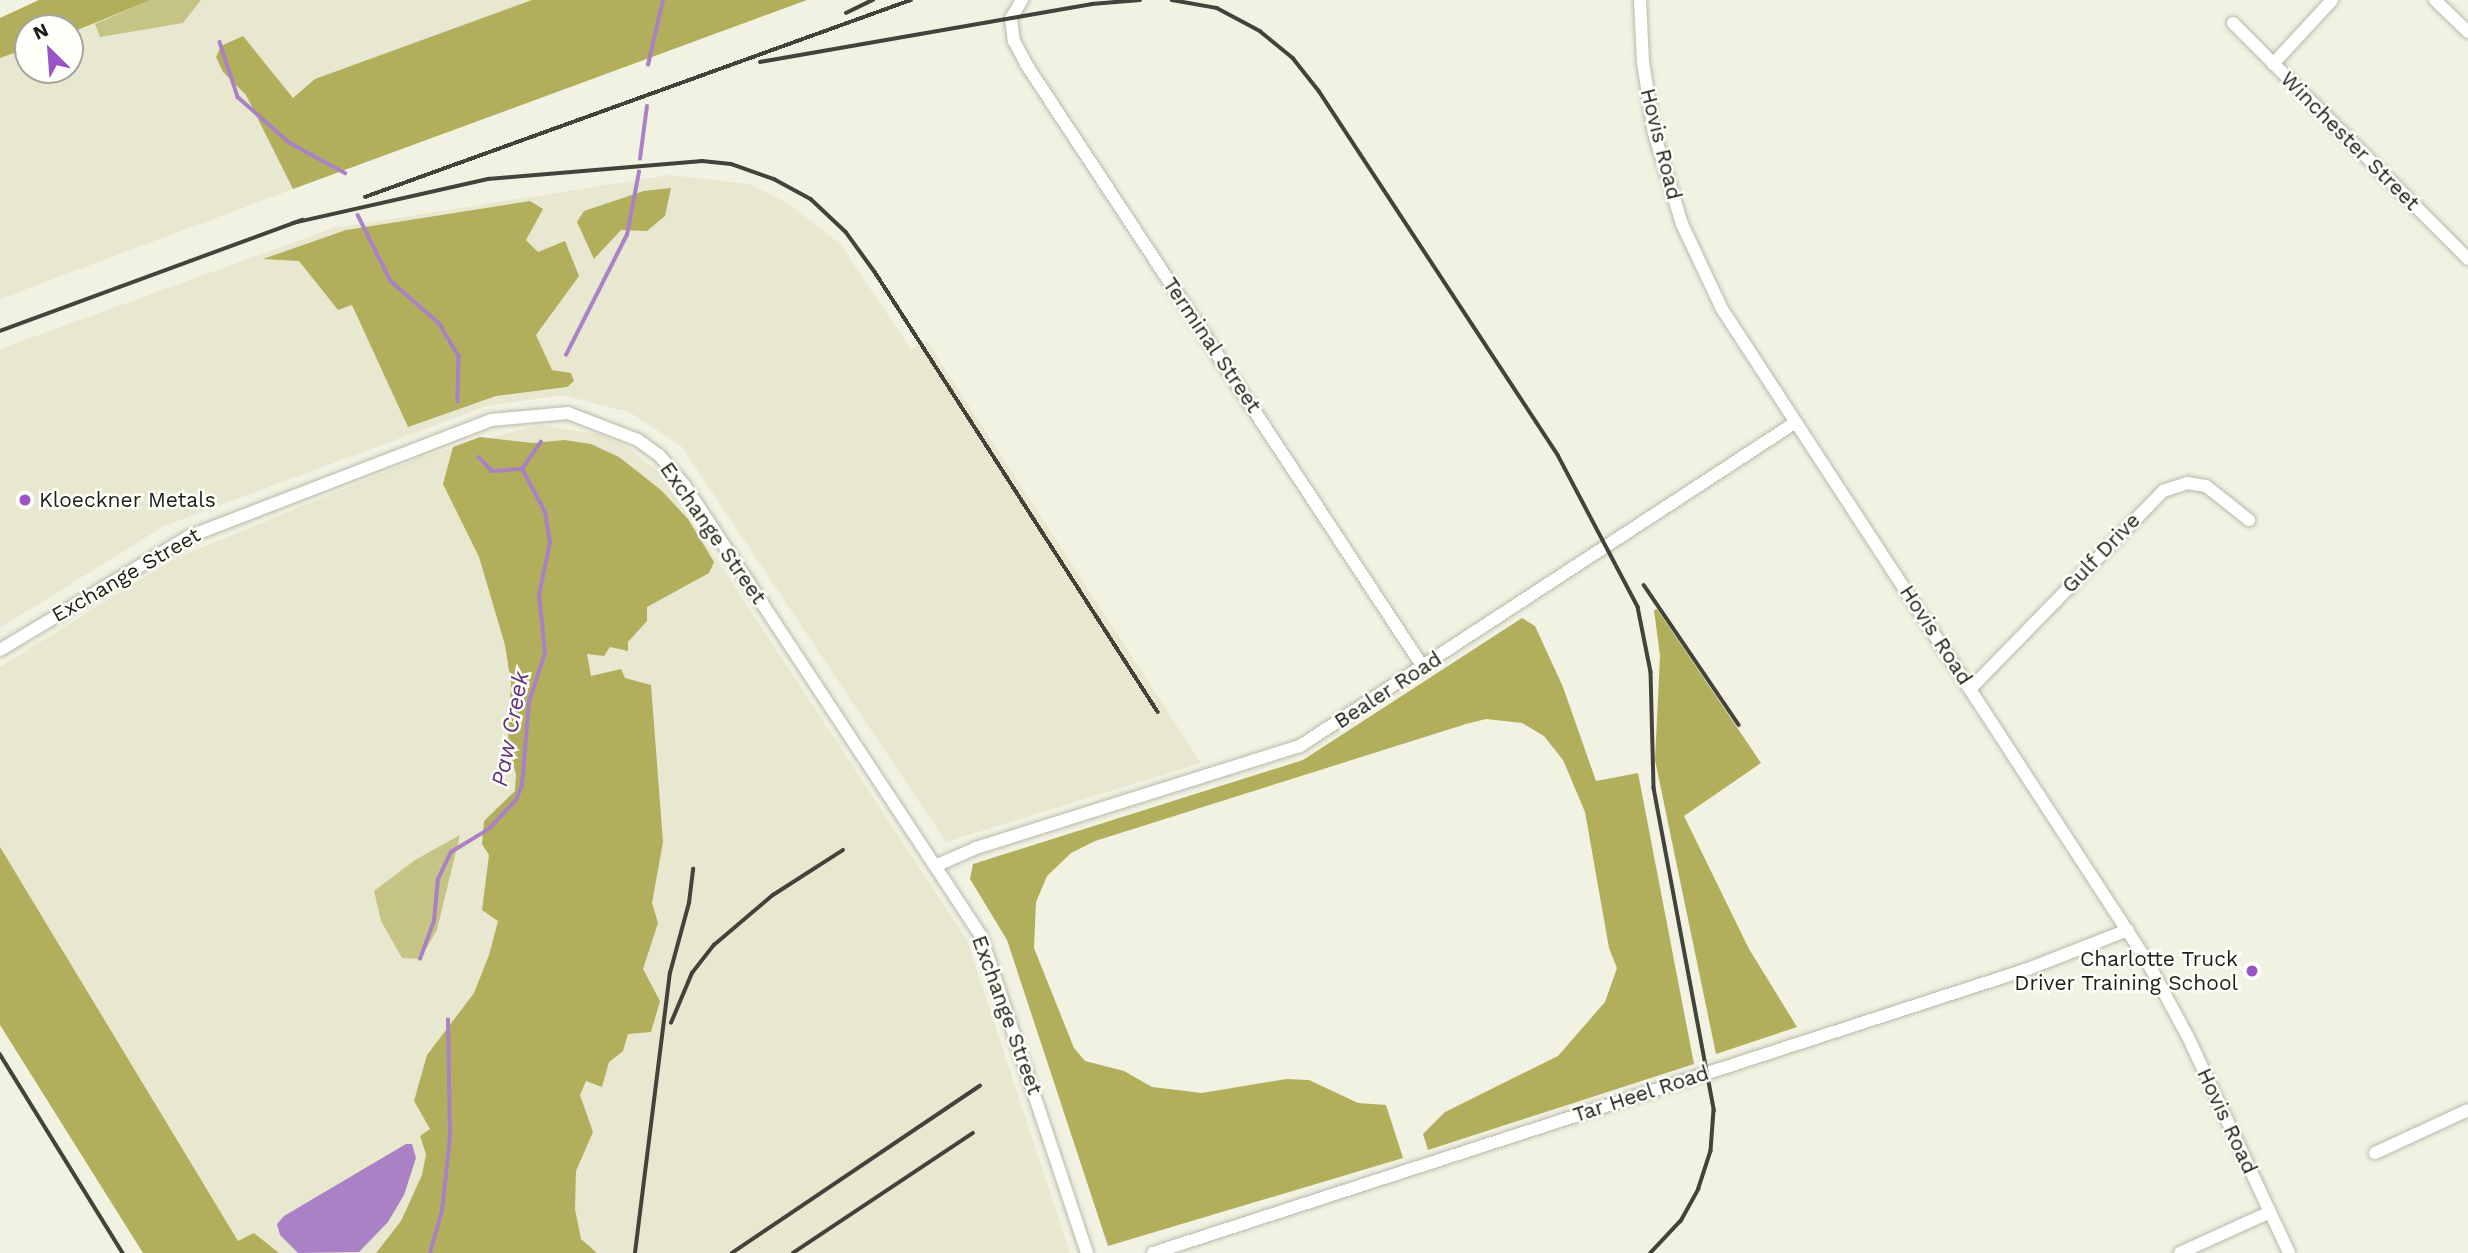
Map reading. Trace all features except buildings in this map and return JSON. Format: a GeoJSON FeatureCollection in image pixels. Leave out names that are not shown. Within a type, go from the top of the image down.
{"type":"FeatureCollection","features":[{"type":"Feature","properties":{"kind":"street","name":"Terminal Street"},"geometry":{"type":"LineString","coordinates":[[1022,0],[1011,18],[1014,41],[1026,64],[1423,667]]}},
{"type":"Feature","properties":{"kind":"street","name":"Hovis Road"},"geometry":{"type":"LineString","coordinates":[[1640,0],[1648,106],[1682,224],[1722,309],[2128,930],[2188,1037],[2289,1253]]}},
{"type":"Feature","properties":{"kind":"street"},"geometry":{"type":"LineString","coordinates":[[2273,64],[2332,0]]}},
{"type":"Feature","properties":{"kind":"street"},"geometry":{"type":"LineString","coordinates":[[2435,0],[2468,32]]}},
{"type":"Feature","properties":{"kind":"street","name":"Winchester Street"},"geometry":{"type":"LineString","coordinates":[[2233,23],[2468,259]]}},
{"type":"Feature","properties":{"kind":"street","name":"Exchange Street"},"geometry":{"type":"LineString","coordinates":[[0,650],[153,556],[248,510],[491,420],[568,413],[616,428],[673,470],[974,924],[991,961],[1087,1253]]}},
{"type":"Feature","properties":{"kind":"street","name":"Bealer Road"},"geometry":{"type":"LineString","coordinates":[[935,866],[976,848],[1277,757],[1423,667],[1796,422]]}},
{"type":"Feature","properties":{"kind":"street","name":"Gulf Drive"},"geometry":{"type":"LineString","coordinates":[[1971,688],[2163,491],[2187,483],[2206,486],[2249,520]]}},
{"type":"Feature","properties":{"kind":"street","name":"Tar Heel Road"},"geometry":{"type":"LineString","coordinates":[[1153,1253],[2028,969],[2128,930]]}},
{"type":"Feature","properties":{"kind":"street"},"geometry":{"type":"LineString","coordinates":[[2375,1153],[2468,1110]]}},
{"type":"Feature","properties":{"kind":"street"},"geometry":{"type":"LineString","coordinates":[[2180,1253],[2270,1212]]}},
{"type":"Feature","properties":{"kind":"shaded area"},"geometry":{"type":"Polygon","coordinates":[[[39,0],[627,0],[317,169],[293,189],[0,299],[0,18],[39,0]]]}},
{"type":"Feature","properties":{"kind":"shaded area"},"geometry":{"type":"Polygon","coordinates":[[[39,0],[151,0],[84,27],[84,14],[14,14],[14,53],[0,58],[0,18],[39,0]]]}},
{"type":"Feature","properties":{"kind":"shaded area"},"geometry":{"type":"Polygon","coordinates":[[[151,0],[201,0],[183,23],[100,37],[95,24],[151,0]]]}},
{"type":"Feature","properties":{"kind":"shaded area"},"geometry":{"type":"Polygon","coordinates":[[[532,0],[807,0],[293,189],[246,95],[223,72],[216,57],[221,46],[243,36],[293,98],[315,79],[532,0]]]}},
{"type":"Feature","properties":{"kind":"shaded area"},"geometry":{"type":"Polygon","coordinates":[[[670,175],[750,184],[788,203],[840,244],[911,349],[926,340],[1201,763],[946,842],[681,446],[629,412],[562,395],[487,406],[164,526],[0,628],[0,349],[333,228],[670,175]]]}},
{"type":"Feature","properties":{"kind":"shaded area"},"geometry":{"type":"Polygon","coordinates":[[[671,188],[665,216],[647,231],[621,230],[594,259],[577,222],[584,211],[644,191],[671,188]]]}},
{"type":"Feature","properties":{"kind":"shaded area"},"geometry":{"type":"Polygon","coordinates":[[[530,201],[543,209],[526,240],[538,252],[565,241],[579,276],[536,335],[552,370],[571,373],[574,381],[567,387],[496,396],[408,427],[352,305],[338,310],[299,261],[263,259],[346,230],[530,201]]]}},
{"type":"Feature","properties":{"kind":"shaded area"},"geometry":{"type":"Polygon","coordinates":[[[538,425],[602,435],[626,446],[660,473],[967,940],[1070,1253],[229,1253],[0,909],[0,667],[174,559],[424,456],[538,425]]]}},
{"type":"Feature","properties":{"kind":"shaded area"},"geometry":{"type":"Polygon","coordinates":[[[480,437],[533,443],[564,440],[591,444],[619,457],[661,490],[688,519],[714,562],[709,573],[647,607],[647,621],[628,642],[628,651],[610,647],[604,656],[587,654],[591,676],[621,669],[625,678],[651,685],[663,842],[652,903],[658,923],[643,969],[660,1001],[651,1032],[628,1034],[623,1051],[609,1062],[602,1087],[586,1081],[580,1095],[593,1132],[576,1171],[575,1209],[581,1239],[597,1253],[376,1253],[401,1221],[422,1175],[426,1154],[420,1136],[430,1129],[414,1101],[427,1055],[474,993],[489,955],[498,921],[482,910],[489,855],[482,844],[484,821],[515,791],[516,775],[508,742],[511,683],[505,645],[479,557],[443,484],[453,447],[480,437]]]}},
{"type":"Feature","properties":{"kind":"shaded area"},"geometry":{"type":"Polygon","coordinates":[[[1657,609],[1761,763],[1684,816],[1749,949],[1797,1027],[1716,1054],[1655,760],[1660,656],[1654,610],[1657,609]]]}},
{"type":"Feature","properties":{"kind":"shaded area"},"geometry":{"type":"Polygon","coordinates":[[[1522,618],[1535,626],[1563,687],[1596,781],[1638,773],[1694,1064],[1428,1150],[1423,1134],[1445,1112],[1558,1056],[1605,1002],[1617,968],[1609,948],[1585,812],[1563,760],[1544,736],[1522,723],[1486,719],[1466,724],[1095,841],[1071,853],[1047,876],[1036,902],[1034,948],[1074,1048],[1085,1061],[1124,1071],[1152,1087],[1202,1093],[1286,1079],[1309,1080],[1358,1103],[1386,1105],[1403,1158],[1108,1246],[1007,940],[970,879],[973,864],[1303,760],[1522,618]]]}},
{"type":"Feature","properties":{"kind":"shaded area"},"geometry":{"type":"Polygon","coordinates":[[[460,835],[437,930],[420,959],[402,958],[381,921],[374,891],[415,860],[460,835]]]}},
{"type":"Feature","properties":{"kind":"shaded area"},"geometry":{"type":"Polygon","coordinates":[[[0,847],[238,1241],[254,1233],[279,1253],[143,1253],[0,1025],[0,847]]]}},
{"type":"Feature","properties":{"kind":"shaded area"},"geometry":{"type":"Polygon","coordinates":[[[406,1144],[412,1144],[416,1158],[404,1195],[388,1222],[359,1252],[298,1253],[280,1235],[277,1224],[284,1216],[406,1144]]]}},
{"type":"Feature","properties":{"kind":"waterway","name":"Paw Creek"},"geometry":{"type":"LineString","coordinates":[[648,65],[663,0]]}},
{"type":"Feature","properties":{"kind":"waterway"},"geometry":{"type":"LineString","coordinates":[[220,42],[238,97],[290,143],[345,173]]}},
{"type":"Feature","properties":{"kind":"waterway","name":"Paw Creek"},"geometry":{"type":"LineString","coordinates":[[640,159],[647,106]]}},
{"type":"Feature","properties":{"kind":"waterway","name":"Paw Creek"},"geometry":{"type":"LineString","coordinates":[[566,355],[627,235],[639,172]]}},
{"type":"Feature","properties":{"kind":"waterway"},"geometry":{"type":"LineString","coordinates":[[358,215],[391,281],[439,323],[459,356],[458,401]]}},
{"type":"Feature","properties":{"kind":"waterway","name":"Paw Creek"},"geometry":{"type":"LineString","coordinates":[[522,469],[541,442]]}},
{"type":"Feature","properties":{"kind":"waterway"},"geometry":{"type":"LineString","coordinates":[[479,457],[492,471],[522,469]]}},
{"type":"Feature","properties":{"kind":"waterway","name":"Paw Creek"},"geometry":{"type":"LineString","coordinates":[[420,959],[434,921],[438,879],[451,852],[489,829],[516,800],[522,785],[529,702],[545,653],[539,595],[550,543],[545,512],[522,469]]}},
{"type":"Feature","properties":{"kind":"waterway","name":"Paw Creek"},"geometry":{"type":"LineString","coordinates":[[430,1253],[442,1211],[450,1137],[448,1020]]}},
{"type":"Feature","properties":{"kind":"railway"},"geometry":{"type":"LineString","coordinates":[[846,13],[873,0]]}},
{"type":"Feature","properties":{"kind":"railway"},"geometry":{"type":"LineString","coordinates":[[365,197],[911,0]]}},
{"type":"Feature","properties":{"kind":"railway"},"geometry":{"type":"LineString","coordinates":[[760,62],[1092,4],[1140,0]]}},
{"type":"Feature","properties":{"kind":"railway"},"geometry":{"type":"LineString","coordinates":[[1172,0],[1217,8],[1260,31],[1293,58],[1319,91],[1558,455],[1638,607],[1651,672],[1654,788],[1714,1110],[1711,1151],[1699,1189],[1681,1221],[1651,1253]]}},
{"type":"Feature","properties":{"kind":"railway"},"geometry":{"type":"LineString","coordinates":[[293,223],[488,179],[702,161],[731,164],[774,179],[811,199],[846,232],[875,272],[1158,712]]}},
{"type":"Feature","properties":{"kind":"railway"},"geometry":{"type":"LineString","coordinates":[[0,331],[302,220]]}},
{"type":"Feature","properties":{"kind":"railway"},"geometry":{"type":"LineString","coordinates":[[1644,585],[1739,725]]}},
{"type":"Feature","properties":{"kind":"railway"},"geometry":{"type":"LineString","coordinates":[[671,1023],[692,973],[714,945],[773,895],[843,850]]}},
{"type":"Feature","properties":{"kind":"railway"},"geometry":{"type":"LineString","coordinates":[[635,1253],[670,973],[689,903],[693,869]]}},
{"type":"Feature","properties":{"kind":"railway"},"geometry":{"type":"LineString","coordinates":[[0,1054],[123,1253]]}},
{"type":"Feature","properties":{"kind":"railway"},"geometry":{"type":"LineString","coordinates":[[732,1253],[980,1086]]}},
{"type":"Feature","properties":{"kind":"railway"},"geometry":{"type":"LineString","coordinates":[[793,1253],[973,1133]]}},
{"type":"Feature","properties":{"kind":"place","name":"Kloeckner Metals"},"geometry":{"type":"Point","coordinates":[25,500]}},
{"type":"Feature","properties":{"kind":"place","name":"Charlotte Truck Driver Training School"},"geometry":{"type":"Point","coordinates":[2252,971]}}]}
